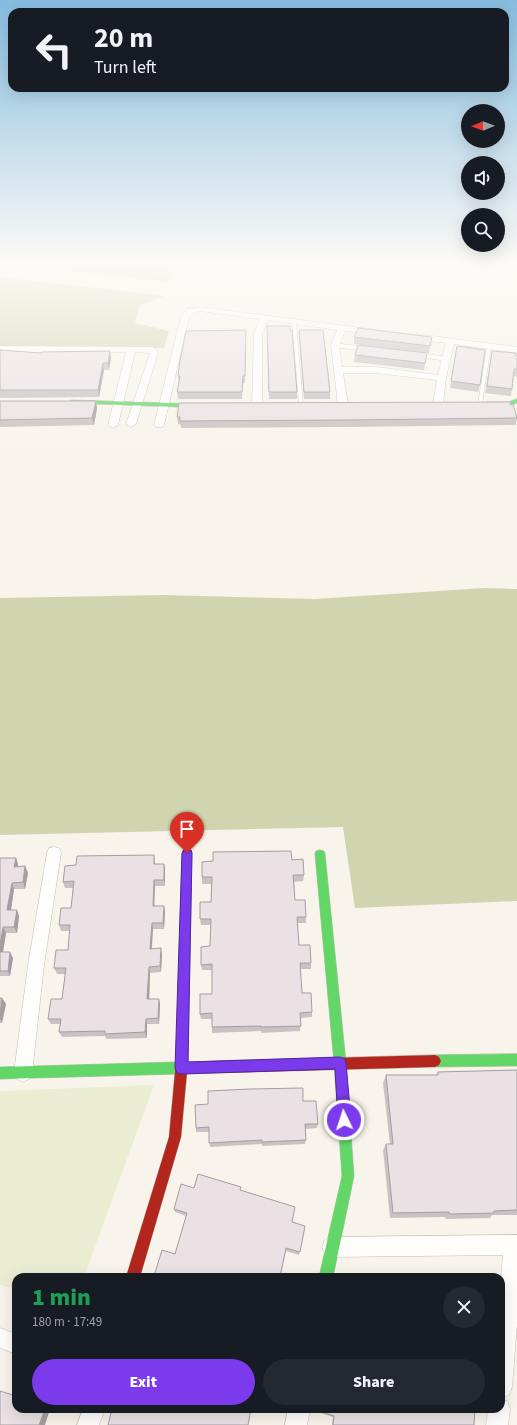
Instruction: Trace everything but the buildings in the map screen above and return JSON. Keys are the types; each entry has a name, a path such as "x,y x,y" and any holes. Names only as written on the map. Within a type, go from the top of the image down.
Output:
{"street":[{"path":"159,425 183,328"},
{"path":"257,406 258,334 261,328"},
{"path":"339,328 380,332"},
{"path":"342,328 335,345 344,405"},
{"path":"404,336 517,350"},
{"path":"438,404 442,378 451,341"},
{"path":"0,349 149,349 154,353 131,424"},
{"path":"113,425 120,402 131,350"},
{"path":"338,370 376,370 442,378"},
{"path":"477,404 509,404 517,401"},
{"path":"61,402 120,402 212,406"},
{"path":"23,1073 36,965 54,853"},
{"path":"134,1273 175,1137 182,1068 187,853"},
{"path":"320,854 340,1063 348,1176 327,1273"},
{"path":"0,1074 340,1063 517,1060"},
{"path":"332,1247 516,1245 505,1349"},
{"path":"0,1338 12,1342"},
{"path":"88,1425 92,1413"},
{"path":"296,1425 299,1413"},
{"path":"497,1425 498,1413"}],"lane":[{"path":"294,328 301,405"},
{"path":"335,345 371,350"},
{"path":"477,404 489,346"},
{"path":"416,355 447,359"}],"green space":[{"path":"0,328 154,328 169,331 164,348 25,348 0,346"},
{"path":"485,588 517,589 517,901 355,908 343,827 0,835 0,598 163,595 315,599"},
{"path":"154,1085 85,1273 12,1273 12,1288 0,1285 0,1091"}],"traffic: fast":[{"path":"486,404 509,404 517,401"},
{"path":"72,402 203,406"},
{"path":"182,1061 187,853"},
{"path":"320,854 340,1063 348,1176 327,1273"},
{"path":"435,1061 517,1060"},
{"path":"0,1073 215,1067"}],"traffic: jam":[{"path":"134,1273 175,1137 182,1061"},
{"path":"215,1067 435,1061"}],"route":[{"path":"187,853 182,1068 340,1063 344,1120"}]}
